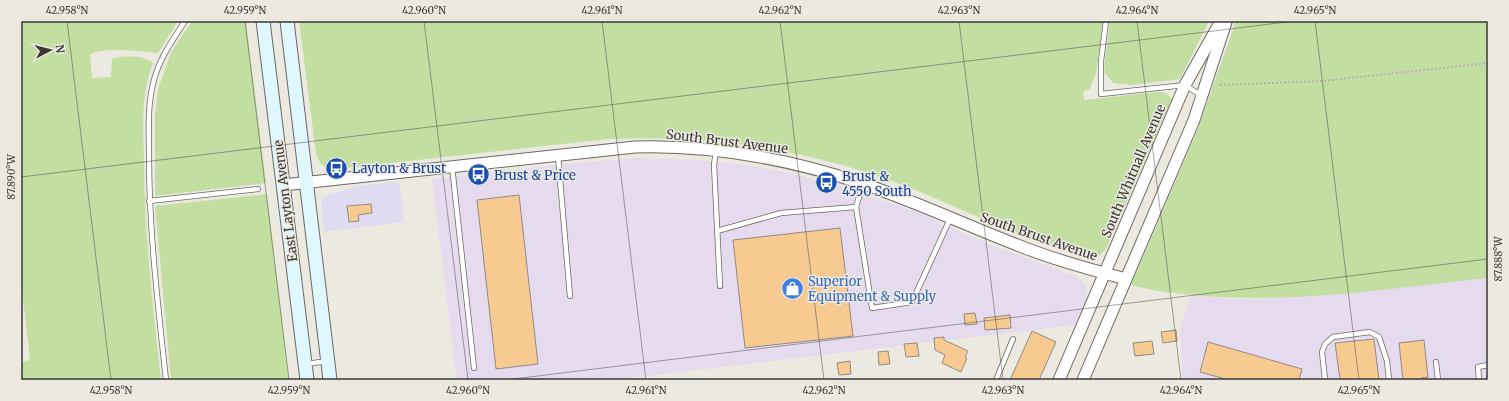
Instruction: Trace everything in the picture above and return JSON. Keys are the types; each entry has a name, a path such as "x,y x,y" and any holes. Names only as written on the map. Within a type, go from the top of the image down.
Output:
{"main road":[{"name":"East Layton Avenue","path":"263,21 307,380"},
{"name":"East Layton Avenue","path":"287,21 330,380"}],"street":[{"name":"South Whitnall Avenue","path":"1059,380 1185,85 1221,21"},
{"path":"1083,380 1194,120 1227,21"},
{"name":"South Brust Avenue","path":"283,185 558,154 656,146 716,151 792,164 863,184 1025,248 1126,279"}],"lane":[{"path":"166,380 149,201 150,95 154,79 164,54 185,21"},
{"path":"1106,21 1101,61 1101,94 1185,85 1202,96"},
{"path":"716,151 714,165 720,286"},
{"path":"558,154 570,296"},
{"path":"452,166 474,368"},
{"path":"863,184 856,207 872,308 912,302 950,218"},
{"path":"149,201 258,189"},
{"path":"717,231 780,214 856,207"},
{"path":"1325,380 1322,352 1325,344 1333,337 1370,332 1379,337 1387,361 1389,380"},
{"path":"996,380 1013,338"},
{"path":"305,364 328,361"},
{"path":"1436,362 1438,380"},
{"path":"1479,380 1478,367 1488,365"}],"path":[{"path":"1220,85 1322,81 1488,63"}],"shaded area":[{"path":"638,158 700,160 747,165 785,172 844,187 919,213 995,247 1076,276 1086,286 1088,296 1075,325 614,380 457,380 432,179 585,162"},
{"path":"399,182 404,222 324,232 321,204 322,199 330,194 358,186"},
{"path":"1488,278 1488,380 1183,380 1180,327 1192,295 1226,299 1268,299"}],"green space":[{"path":"21,21 178,21 158,53 113,50 96,52 90,55 92,78 111,77 112,59 114,58 140,57 153,63 146,86 144,110 144,187 150,270 161,380 21,380 21,363 30,359 21,281"},
{"path":"192,21 246,21 266,183 155,196 155,115 158,89 171,52"},
{"path":"299,21 1103,21 1096,74 1089,90 1083,91 1084,100 1158,92 1166,93 1172,99 1106,249 1099,256 1094,257 1070,252 1024,237 935,198 876,175 801,155 725,143 647,138 608,139 337,169 329,168 323,166 316,153"},
{"path":"1110,21 1209,21 1180,79 1132,85 1113,83 1105,73 1104,66"},
{"path":"1236,21 1488,21 1488,278 1341,294 1268,298 1231,298 1186,294 1154,290 1131,285 1199,126"},
{"path":"267,194 289,380 171,380 155,206"}],"building":[{"path":"519,195 538,364 496,369 477,200"},
{"path":"371,204 372,213 358,215 359,221 349,222 347,206"},
{"name":"Superior Equipment & Supply","path":"840,228 853,336 745,348 733,240"},
{"path":"975,313 977,324 965,325 964,314"},
{"path":"1010,315 1011,328 985,330 984,318"},
{"path":"1176,330 1177,341 1163,343 1161,332"},
{"path":"1032,331 1056,342 1039,380 1010,380"},
{"path":"944,337 944,340 968,351 965,357 967,358 961,372 942,363 945,355 935,350 934,338"},
{"path":"1374,339 1379,380 1340,380 1335,343"},
{"path":"1424,340 1428,377 1421,378 1421,380 1403,380 1399,343"},
{"path":"1152,341 1154,354 1135,356 1133,343"},
{"path":"1208,342 1302,369 1299,380 1229,380 1200,372"},
{"path":"917,343 919,356 906,357 904,344"},
{"path":"888,351 890,364 879,365 878,352"},
{"path":"850,361 851,374 839,375 837,363"}],"place":[{"name":"Layton & Brust","path":"336,168"},
{"name":"Brust & Price","path":"478,175"},
{"name":"Brust & 4550 South","path":"827,183"},
{"name":"Superior Equipment & Supply","path":"793,288"}]}
